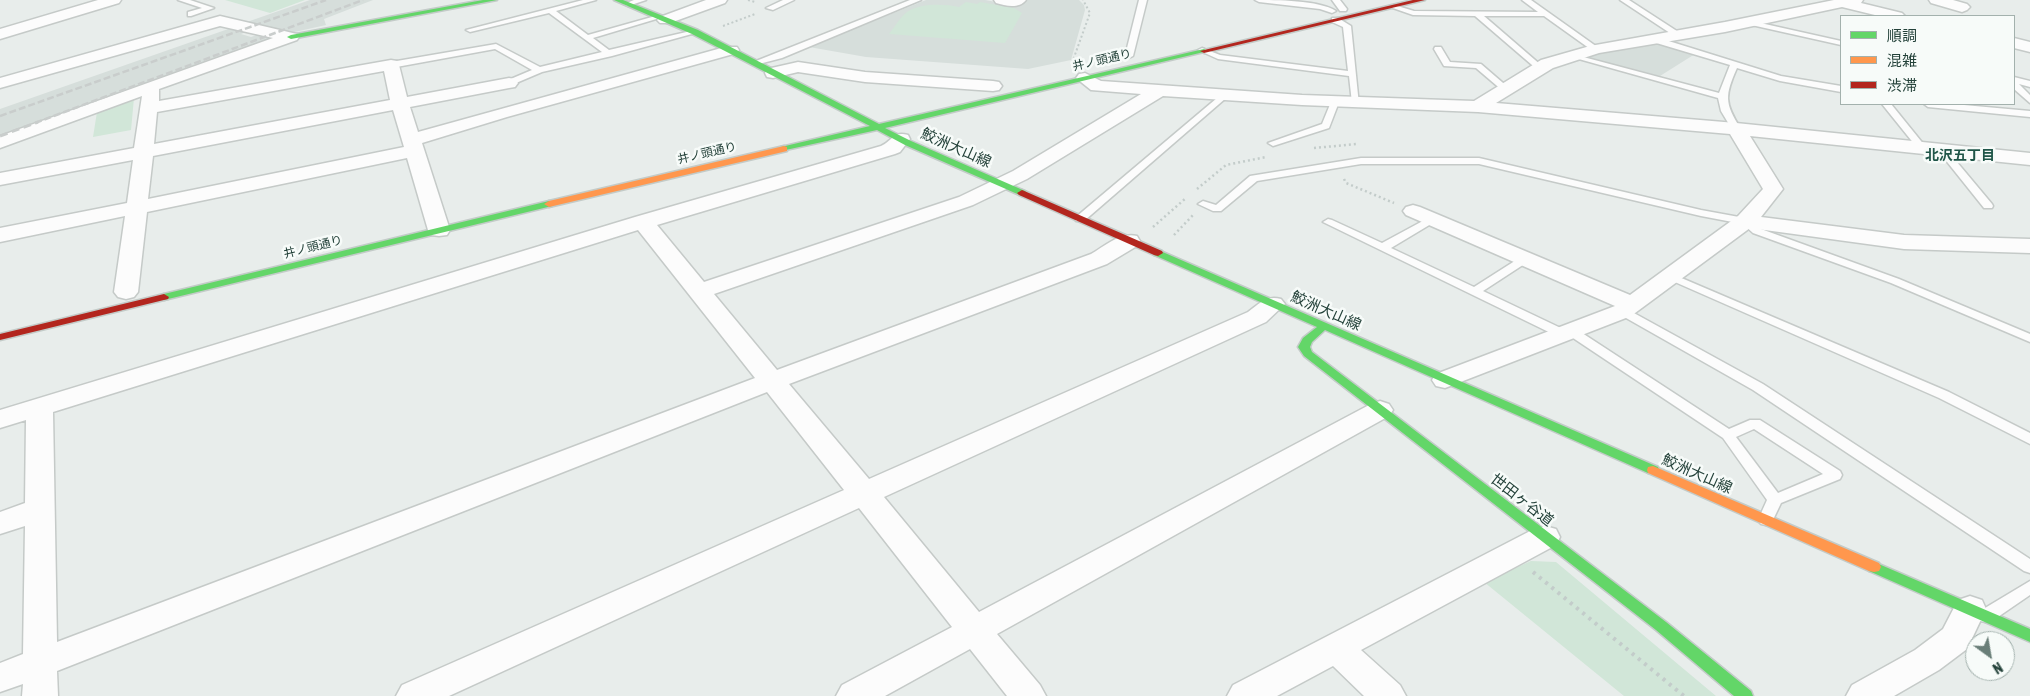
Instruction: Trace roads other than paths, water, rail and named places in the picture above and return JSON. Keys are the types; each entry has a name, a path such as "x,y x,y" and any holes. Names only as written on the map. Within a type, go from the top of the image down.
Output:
{"main road":[{"path":"291,37 494,0"},
{"name":"井ノ頭通り","path":"1124,57 1337,10 1422,0"},
{"name":"鮫洲大山線","path":"623,2 695,32 876,127 1002,185 2030,636"},
{"name":"井ノ頭通り","path":"0,337 436,221 876,127 1078,73 1202,50 1337,10"},
{"path":"955,94 997,85"},
{"path":"839,121 872,114"},
{"name":"世田ヶ谷道","path":"1324,326 1307,340 1304,347 1306,351 1673,636 1745,696"}],"street":[{"path":"0,34 108,0"},
{"path":"662,18 720,0"},
{"path":"1001,0 1016,2 1019,0"},
{"path":"1936,0 1962,7"},
{"path":"1478,108 1539,68 1596,49 1750,22 1836,2 1893,15"},
{"path":"0,83 220,21 291,37"},
{"path":"0,142 291,37"},
{"path":"0,235 136,208 413,146 501,113 731,50"},
{"path":"149,108 391,65 400,103 436,221"},
{"path":"773,73 798,67 865,77 997,85"},
{"path":"1078,73 1097,86 1223,96 1478,108 1736,130 2030,159"},
{"path":"0,179 509,83"},
{"path":"126,292 152,86"},
{"path":"699,291 966,201 1002,185 1086,137 1159,91"},
{"path":"1445,380 1569,334 1628,308 1746,220 1773,189 1736,130"},
{"path":"0,419 643,222 888,150 893,148 901,139"},
{"path":"1422,215 1524,259 1628,308"},
{"path":"1746,220 1904,242 2027,247"},
{"path":"643,222 1028,696"},
{"path":"0,678 772,381 1099,259 1130,241"},
{"path":"414,696 1257,317 1272,304"},
{"path":"40,407 40,696"},
{"path":"854,696 1380,410"},
{"path":"0,523 41,509"},
{"path":"1245,696 1545,537"},
{"path":"1864,696 1927,660 1955,639 1978,613"},
{"path":"1335,647 1388,696"}],"lane":[{"path":"182,0 210,8 191,14"},
{"path":"470,30 592,0"},
{"path":"623,2 642,0"},
{"path":"770,8 790,0"},
{"path":"756,63 780,56 917,0"},
{"path":"1124,57 1143,0"},
{"path":"1258,0 1337,10 1347,26 1356,103"},
{"path":"1526,0 1596,49"},
{"path":"1624,0 1679,35"},
{"path":"1389,3 1413,13 1547,14"},
{"path":"551,11 589,37 609,54"},
{"path":"1476,13 1539,68"},
{"path":"589,37 662,18"},
{"path":"1750,22 1840,43"},
{"path":"509,83 539,70 695,32"},
{"path":"1656,40 1780,78 1840,89"},
{"path":"391,65 496,46 539,70"},
{"path":"1438,49 1447,64 1478,66 1506,89"},
{"path":"1202,50 1218,57 1353,74"},
{"path":"1572,56 1721,96"},
{"path":"1734,65 1721,96 1726,114 1736,130"},
{"path":"2015,82 2030,84"},
{"path":"2015,83 2030,100"},
{"path":"1080,219 1223,96"},
{"path":"1273,143 1326,126 1335,102"},
{"path":"1887,105 1922,148"},
{"path":"1938,105 2030,114"},
{"path":"1943,150 1988,206"},
{"path":"1203,204 1217,209 1254,178 1354,162 1479,161 1701,212 1746,220 1756,231 1894,281 2030,338"},
{"path":"1382,248 1422,215"},
{"path":"1328,222 1474,292 1569,334 1728,435 1775,500"},
{"path":"1474,292 1524,259"},
{"path":"1672,277 1944,395 2030,439"},
{"path":"1628,308 1758,387 2030,567"},
{"path":"1728,435 1755,423 1834,475 1775,500 1766,520"},
{"path":"1978,613 2030,587"}],"railway":[{"path":"0,116 326,0"},
{"path":"35,123 363,0"},
{"path":"0,136 38,122"}],"district":[{"name":"北沢五丁目","path":"1960,156"}]}
